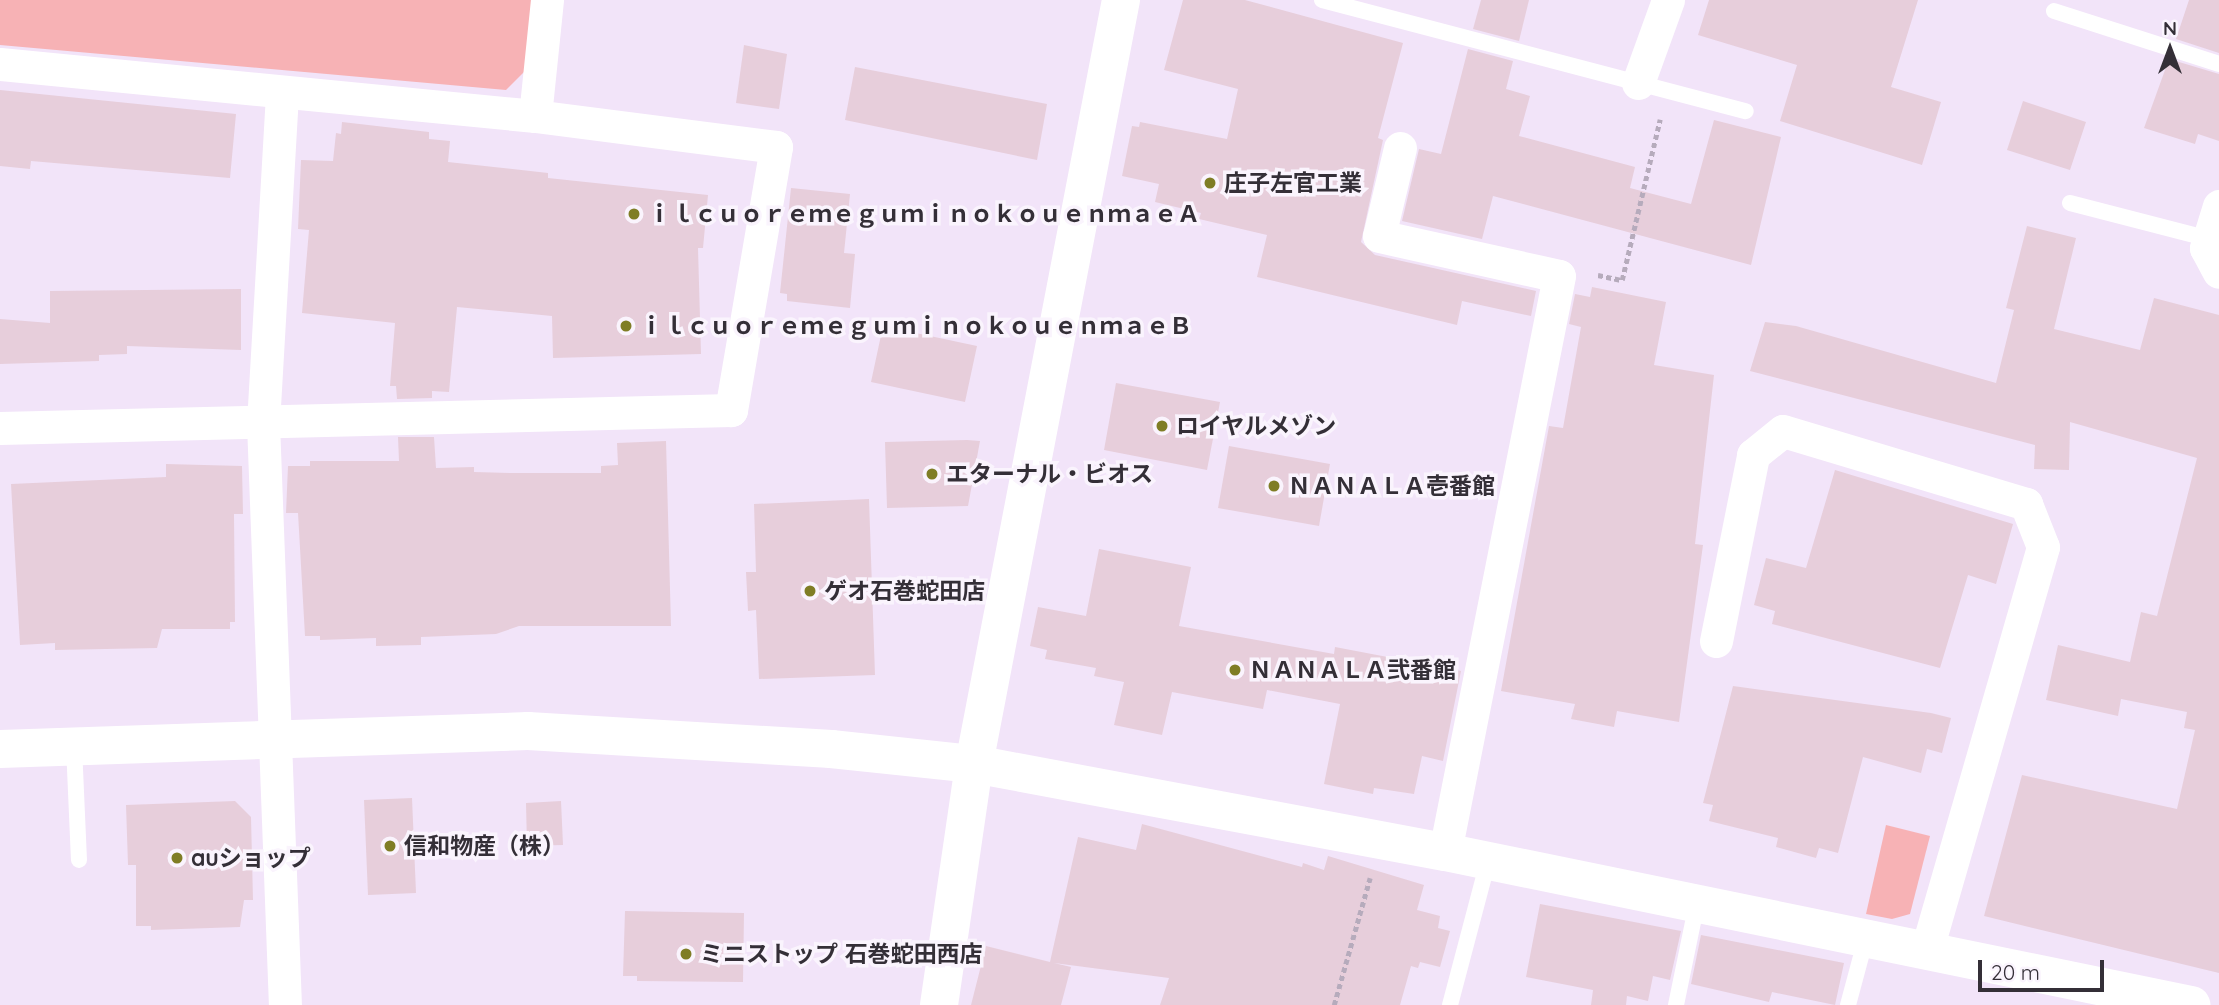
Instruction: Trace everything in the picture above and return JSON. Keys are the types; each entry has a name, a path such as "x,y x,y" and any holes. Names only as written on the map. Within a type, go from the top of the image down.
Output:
{"street":[{"path":"536,116 547,0"},
{"path":"939,1005 974,764 1121,0"},
{"path":"1653,87 1668,0"},
{"path":"0,64 282,94 536,116 776,147 731,410 0,428"},
{"path":"282,94 263,423 285,1005"},
{"path":"1400,148 1379,236 1559,276 1445,852"},
{"path":"2219,206 2206,248 2219,272"},
{"path":"1717,640 1753,455 1783,431 2026,504 2043,547 1927,950"},
{"path":"0,749 273,737 528,731 831,749 974,764 1445,852 2191,1005"}],"lane":[{"path":"1322,0 1746,111"},
{"path":"2054,11 2219,64"},
{"path":"2070,203 2209,239"},
{"path":"74,746 79,860"},
{"path":"1450,1005 1488,861"},
{"path":"1676,1005 1697,903"},
{"path":"1848,1005 1866,938"}],"path":[{"path":"1559,276 1561,266 1622,280 1653,87"},
{"path":"1334,1005 1381,840"}],"shaded area":[{"path":"0,0 534,0 527,69 506,90 0,45"},
{"path":"1886,825 1930,836 1910,914 1892,919 1866,914"}],"building":[{"path":"1183,0 1245,0 1403,43 1378,138 1383,140 1361,242 1375,255 1536,291 1531,316 1462,301 1457,325 1257,277 1267,235 1199,219 1201,213 1155,202 1159,184 1122,176 1132,126 1139,127 1140,122 1227,139 1238,89 1164,70"},
{"path":"1481,0 1529,0 1519,41 1473,29"},
{"path":"1709,0 1918,0 1891,87 1941,102 1922,165 1780,121 1797,65 1698,35"},
{"path":"2189,0 2219,0 2219,53 2176,39"},
{"path":"744,45 787,54 779,109 736,103"},
{"path":"1468,49 1513,61 1506,89 1530,96 1519,136 1635,167 1630,188 1691,204 1714,120 1781,137 1751,265 1493,196 1482,239 1402,221 1419,149 1441,154"},
{"path":"2169,59 2219,74 2219,141 2198,134 2195,144 2144,128"},
{"path":"855,67 1047,104 1037,160 845,120"},
{"path":"0,90 236,114 230,178 31,161 30,169 0,166"},
{"path":"2023,101 2086,122 2070,170 2007,150"},
{"path":"342,122 429,132 429,139 450,141 448,162 548,173 548,178 708,195 703,248 698,248 701,354 553,358 552,316 457,307 449,392 432,391 432,398 397,399 396,386 390,386 395,323 302,313 309,230 298,229 301,160 333,161 336,133 341,134"},
{"path":"791,188 850,194 844,253 855,254 850,308 787,301 787,294 780,293"},
{"path":"2027,226 2076,238 2054,329 2140,350 2154,298 2219,315 2219,973 1984,916 2022,775 2177,809 2195,730 2184,728 2187,712 2121,699 2118,716 2046,700 2058,645 2130,662 2141,612 2157,616 2197,458 2070,422 2069,470 2034,469 2035,445 1750,371 1765,322 1796,326 1996,383 2014,310 2006,308"},
{"path":"1592,287 1666,302 1654,365 1714,375 1695,544 1703,545 1679,722 1617,711 1614,727 1571,719 1575,704 1501,691 1549,426 1563,428 1581,327 1569,324 1575,294 1590,297"},
{"path":"241,289 241,350 127,346 127,354 99,355 99,361 0,364 0,319 50,323 50,291"},
{"path":"883,326 977,346 965,402 871,382"},
{"name":"ロイヤルメゾン","path":"1116,383 1220,402 1207,470 1104,450"},
{"path":"398,437 434,437 436,468 474,467 474,472 510,473 601,473 601,466 618,465 617,443 666,441 671,626 519,626 496,634 421,637 421,645 376,646 376,638 320,640 320,636 305,636 298,513 286,513 288,466 310,466 310,461 399,461"},
{"name":"エターナル・ビオス","path":"980,441 968,506 887,508 885,442"},
{"name":"ＮＡＮＡＬＡ壱番館","path":"1229,446 1330,464 1319,526 1218,508"},
{"path":"166,464 242,466 243,514 234,514 235,622 230,622 230,629 162,629 157,648 55,650 55,643 20,645 11,484 166,477"},
{"path":"1835,470 2013,524 1996,584 1968,575 1940,668 1772,624 1775,611 1754,605 1766,558 1806,568"},
{"name":"ゲオ石巻蛇田店","path":"869,499 875,675 759,679 756,610 748,611 746,572 756,572 754,504"},
{"path":"1099,549 1191,567 1179,626 1334,654 1335,647 1461,671 1443,761 1422,756 1414,794 1374,788 1373,794 1324,784 1340,704 1267,690 1263,709 1172,692 1162,735 1114,725 1124,682 1094,676 1096,668 1045,659 1047,650 1030,646 1038,607 1086,616"},
{"path":"1733,686 1951,718 1942,753 1927,749 1921,773 1863,757 1838,853 1819,848 1816,858 1776,847 1778,838 1709,821 1713,805 1703,803"},
{"name":"信和物産（株）","path":"412,798 416,893 368,895 364,800"},
{"path":"235,801 251,817 253,900 244,900 240,927 151,930 151,926 136,926 136,865 128,865 126,805"},
{"path":"561,801 563,845 527,846 526,803"},
{"path":"1142,824 1302,867 1303,863 1324,870 1328,856 1424,885 1417,910 1440,916 1438,928 1450,931 1440,967 1420,962 1418,968 1411,966 1400,1005 1160,1005 1169,978 1054,963 1071,967 1061,1005 971,1005 986,946 1050,962 1078,837 1136,850"},
{"path":"1540,904 1681,931 1670,980 1653,976 1648,1001 1627,996 1626,1005 1591,1005 1593,990 1526,977"},
{"path":"625,911 744,913 743,982 637,981 637,976 623,976"},
{"path":"1701,935 1844,963 1835,1005 1772,992 1769,1002 1691,984"}],"place":[{"name":"庄子左官工業","path":"1210,183"},
{"name":"ｉｌｃｕｏｒｅｍｅｇｕｍｉｎｏｋｏｕｅｎｍａｅＡ","path":"634,214"},
{"name":"ｉｌｃｕｏｒｅｍｅｇｕｍｉｎｏｋｏｕｅｎｍａｅＢ","path":"626,326"},
{"name":"ロイヤルメゾン","path":"1162,426"},
{"name":"エターナル・ビオス","path":"932,474"},
{"name":"ＮＡＮＡＬＡ壱番館","path":"1274,486"},
{"name":"ゲオ石巻蛇田店","path":"810,591"},
{"name":"ＮＡＮＡＬＡ弐番館","path":"1235,670"},
{"name":"信和物産（株）","path":"390,846"},
{"name":"auショップ","path":"177,858"},
{"name":"ミニストップ 石巻蛇田西店","path":"686,954"}]}
